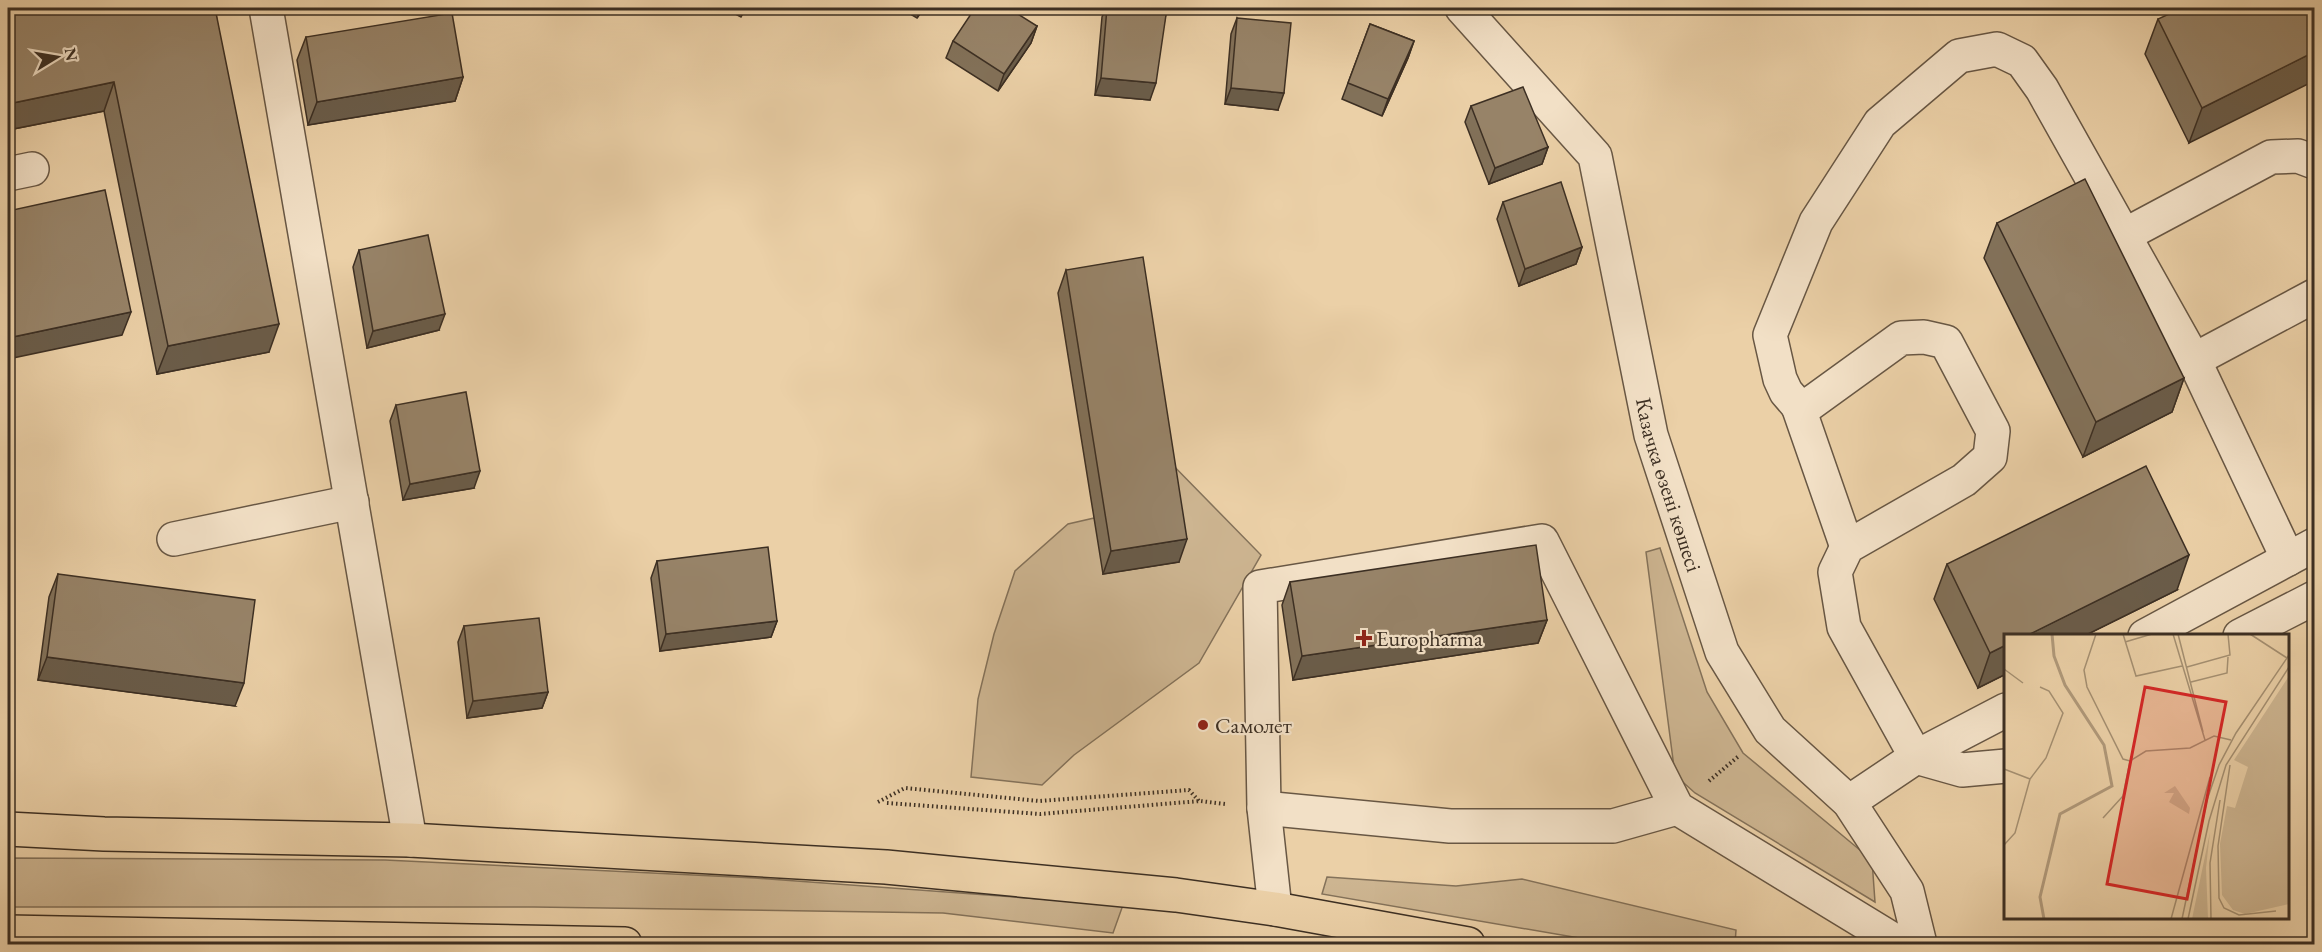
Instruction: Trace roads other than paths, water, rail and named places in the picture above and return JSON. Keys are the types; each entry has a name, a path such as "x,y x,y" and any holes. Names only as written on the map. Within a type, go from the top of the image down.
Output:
{"main road":[{"path":"8,829 104,834 410,840 886,867 1176,895 1275,909 1468,945"},
{"path":"8,932 625,945"}],"street":[{"path":"266,8 410,840"},
{"name":"Казачка өзені көшесі","path":"1462,8 1595,156 1651,435 1722,652 1770,730 1849,802 1908,891 1920,945"},
{"path":"1847,547 1798,406 1786,392 1780,379 1770,335 1816,222 1880,123 1959,56 1997,49 2022,62 2042,89 2301,552 2149,634"},
{"path":"2123,236 2271,157 2298,156 2314,162"},
{"path":"2194,360 2314,296"},
{"path":"1798,406 1807,406 1901,338 1924,337 1946,342 1993,431 1990,457 1964,480 1847,547 1835,572 1844,627 1916,758 1962,770 2004,766"},
{"path":"174,539 352,502"},
{"path":"1275,909 1264,808 1260,587 1542,541 1677,808 1900,945"},
{"path":"2244,634 2314,598"},
{"path":"1849,802 1916,758 2004,711"},
{"path":"1264,808 1450,826 1613,826 1677,808"}],"place":[{"name":"Europharma","path":"1364,638"},
{"name":"Самолет","path":"1203,725"}]}
